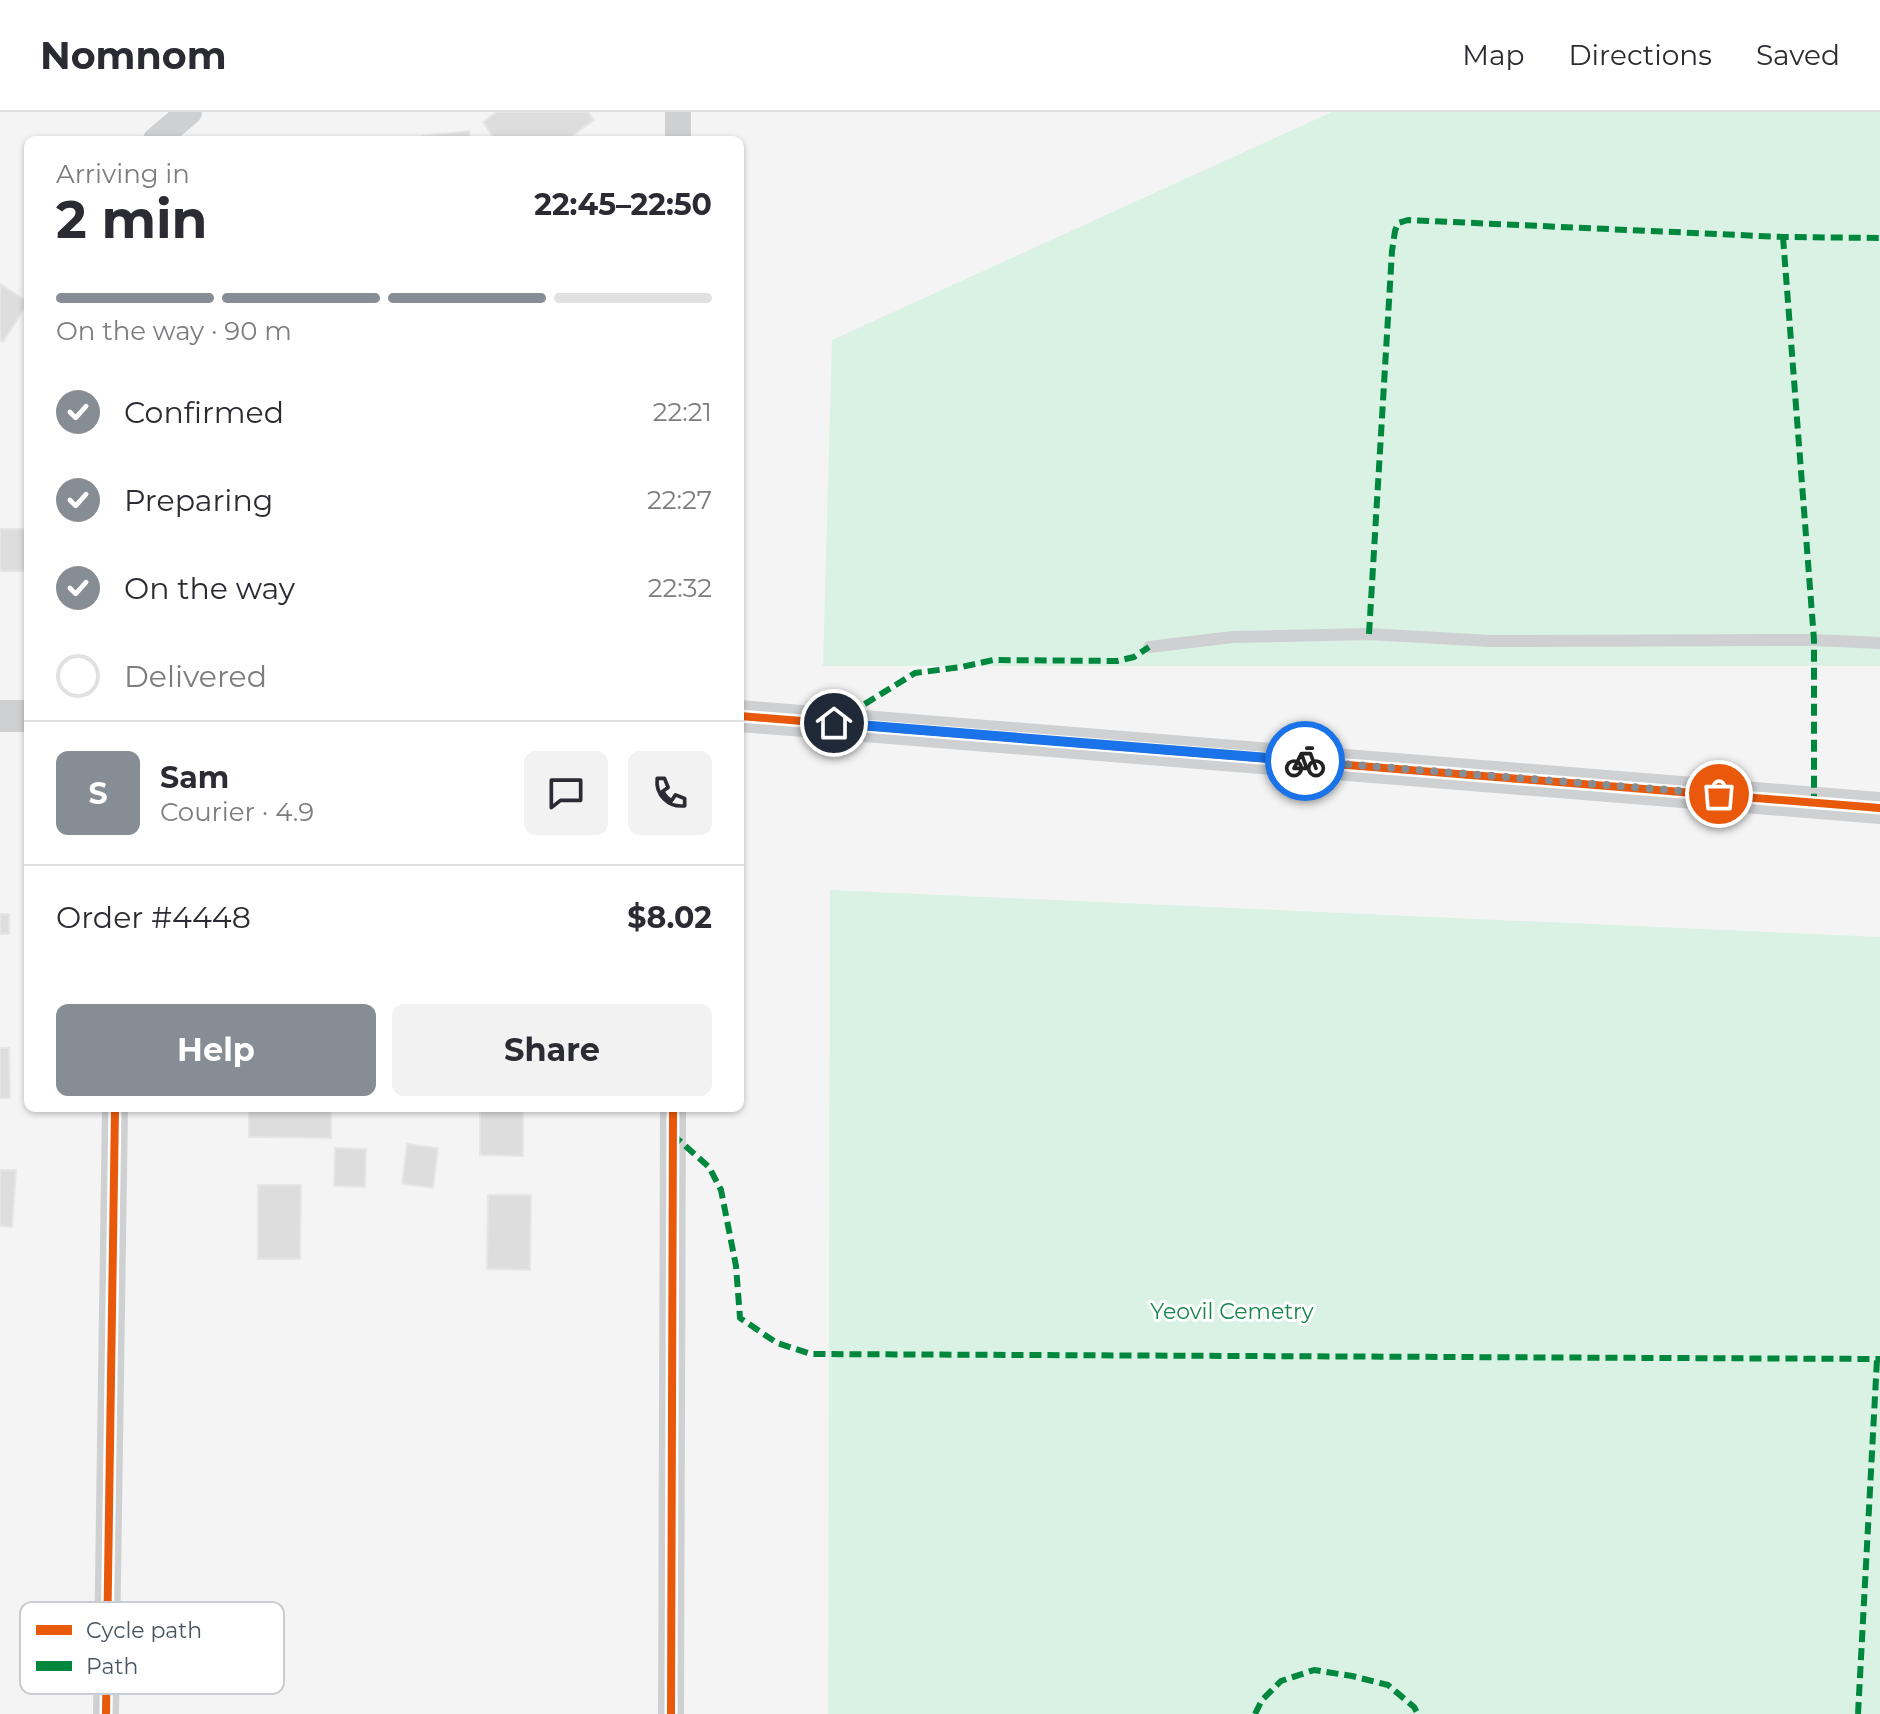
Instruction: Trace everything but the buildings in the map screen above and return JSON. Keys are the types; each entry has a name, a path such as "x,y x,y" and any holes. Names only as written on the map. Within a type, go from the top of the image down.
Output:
{"street":[{"path":"161,136 189,112"},
{"path":"678,112 678,136"},
{"path":"0,716 24,716"},
{"path":"744,716 1880,808"},
{"path":"108,1602 115,1112"},
{"path":"671,1714 673,1112"},
{"path":"106,1694 106,1714"}],"lane":[{"path":"1149,647 1233,637 1369,634 1490,641 1814,640 1880,643"}],"green space":[{"path":"1332,112 1880,112 1880,666 823,666 832,340"},
{"name":"Yeovil Cemetry","path":"830,890 1880,937 1880,1714 828,1714"}],"marked path":[{"path":"1369,634 1392,251 1398,223 1408,220 1783,237 1880,238"},
{"path":"1783,237 1814,640 1814,802"},
{"path":"834,723 915,673 993,660 1117,661 1134,657 1149,647"},
{"path":"672,1134 709,1167 721,1190 736,1266 740,1318 777,1343 811,1354 1880,1359"},
{"path":"1858,1714 1877,1359"},
{"path":"1255,1714 1262,1700 1281,1681 1314,1670 1388,1685 1418,1714"}],"cycle path":[{"path":"744,716 1880,808"},
{"path":"108,1602 115,1112"},
{"path":"671,1714 673,1112"},
{"path":"106,1694 106,1714"}],"way so far":[{"path":"1305,761 1719,794"}],"route":[{"path":"834,723 1305,761"}]}
